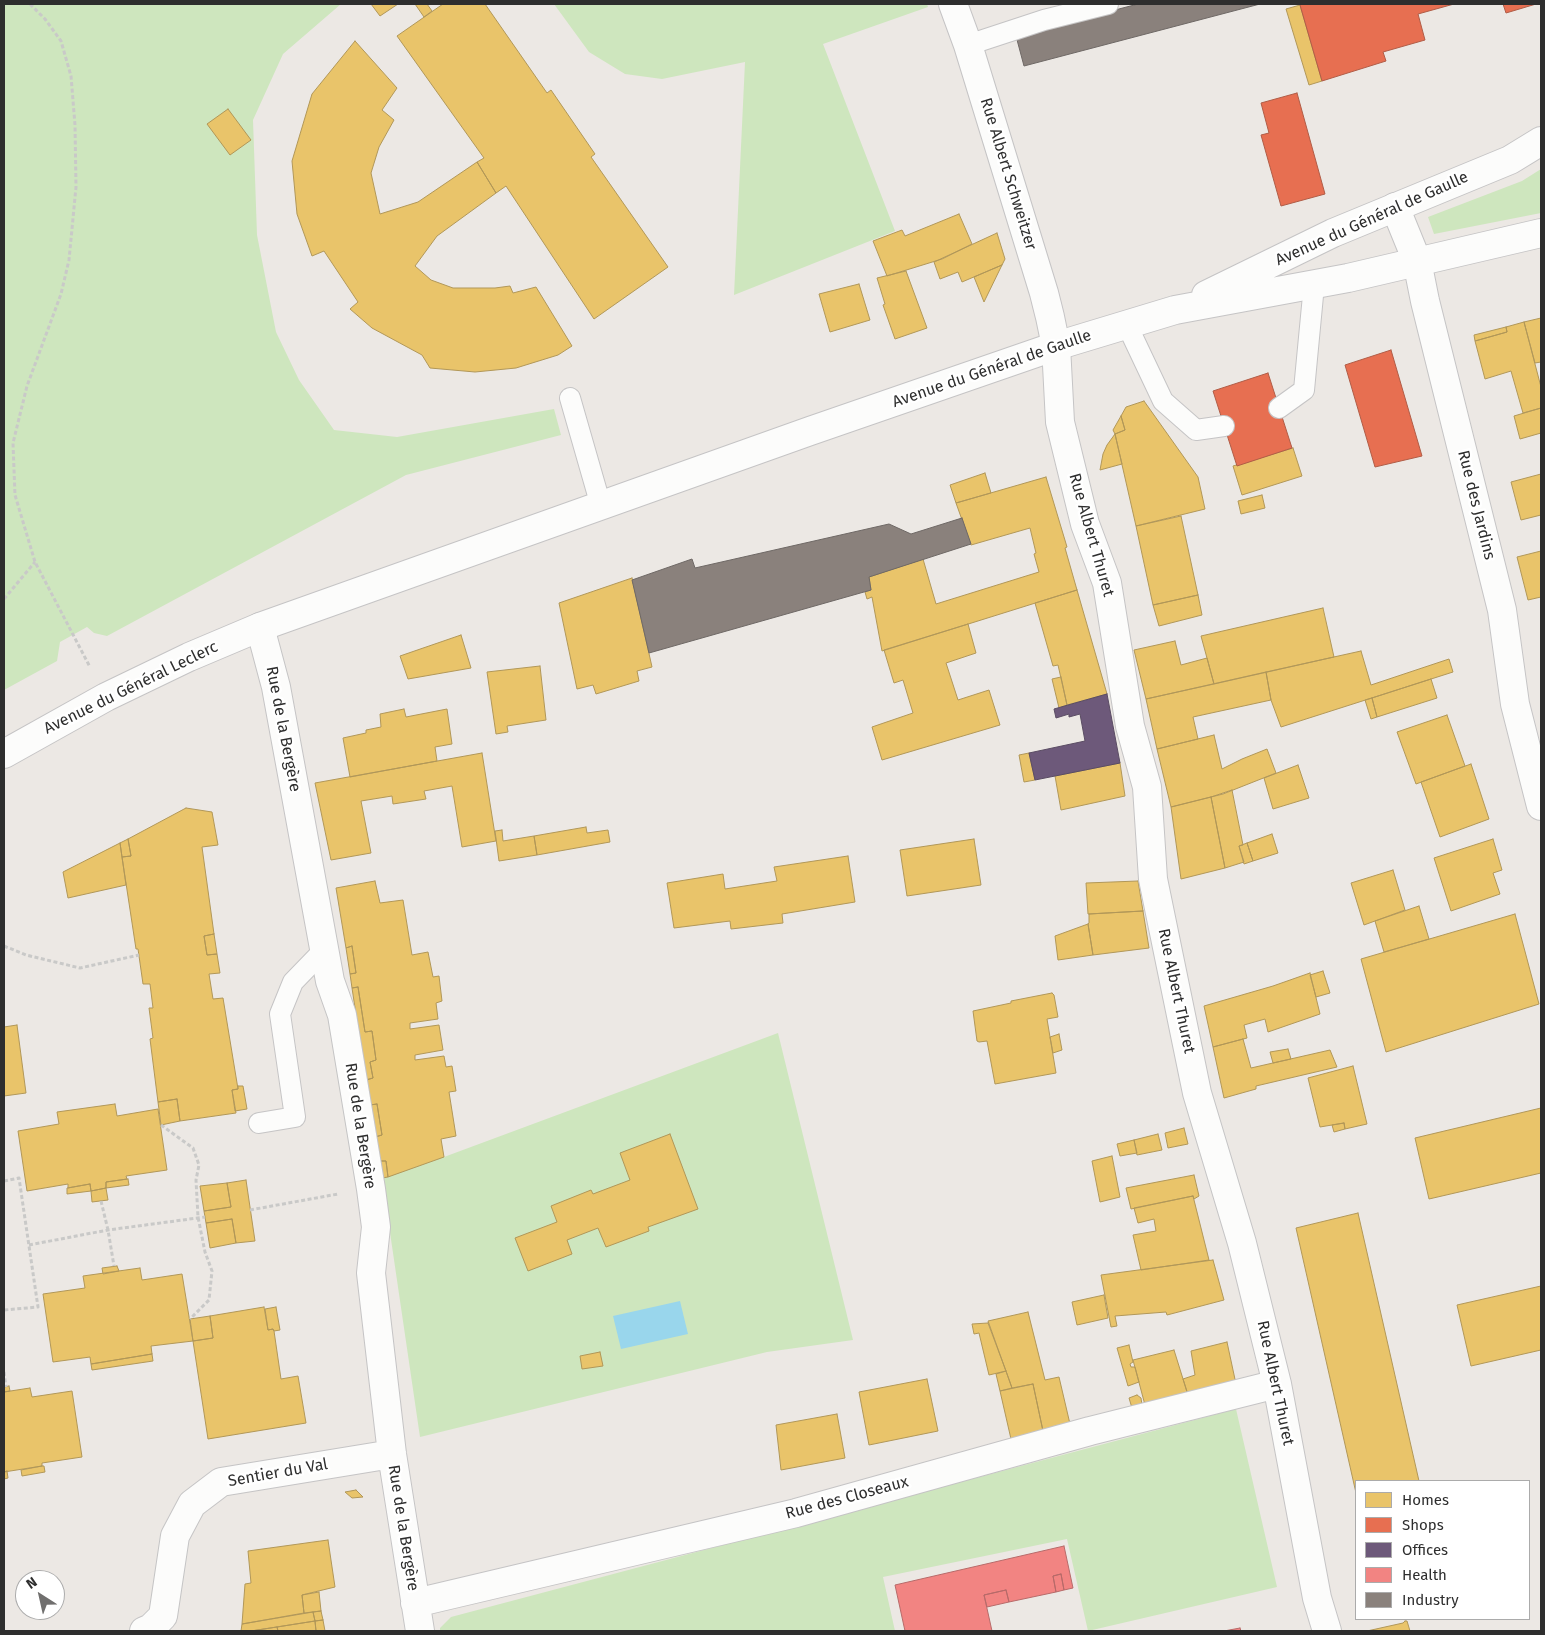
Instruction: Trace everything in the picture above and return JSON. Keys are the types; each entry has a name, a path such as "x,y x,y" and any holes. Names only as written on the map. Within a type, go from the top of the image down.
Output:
{"street":[{"name":"Rue Albert Schweitzer","path":"953,4 968,45 1044,293 1056,346"},
{"name":"Avenue du Général de Gaulle","path":"1175,310 1333,233 1510,160 1541,141"},
{"name":"Rue des Jardins","path":"1396,207 1417,261 1425,301 1502,610 1515,704 1541,806"},
{"name":"Avenue du Général de Gaulle","path":"601,506 1056,346 1175,310 1348,278 1541,232"},
{"name":"Rue Albert Thuret","path":"1056,346 1060,422 1085,524 1107,583 1130,726 1147,787 1153,879 1198,1093 1242,1242 1277,1384 1317,1598 1327,1631"},
{"name":"Avenue du Général Leclerc","path":"4,754 106,697 189,657 260,627 601,506"},
{"name":"Rue de la Bergère","path":"260,627 276,687 330,981 342,1015 371,1189 376,1227 372,1273 392,1454 420,1631"},
{"name":"Rue des Closeaux","path":"415,1602 796,1513 1090,1431 1277,1384"},
{"name":"Sentier du Val","path":"144,1631 151,1628 164,1616 174,1536 192,1504 221,1482 392,1454"}],"lane":[{"path":"968,45 1042,12 1108,4"},
{"path":"1279,408 1304,390 1314,285"},
{"path":"1127,325 1163,401 1196,430 1224,426"},
{"path":"570,398 601,506"},
{"path":"259,1124 295,1117 280,1014 293,982 325,949"}],"path":[{"path":"30,4 45,19 62,41 71,76 76,125 76,187 69,260 61,294 27,386 13,443 15,496 35,562 106,697"},
{"path":"4,599 35,562"},
{"path":"4,946 26,955 80,968 139,955"},
{"path":"161,1124 193,1148 199,1164 196,1180 198,1217 205,1252 212,1271 209,1300 190,1319"},
{"path":"4,1181 19,1178 38,1307 4,1310"},
{"path":"250,1210 371,1189"},
{"path":"101,1201 114,1266"},
{"path":"29,1244 205,1216"},
{"path":"4,1372 6,1387"}],"green space":[{"path":"4,4 341,4 283,54 253,120 257,235 276,332 299,380 334,430 397,437 554,409 561,435 406,475 107,636 94,633 87,627 60,642 57,661 4,690"},
{"path":"554,4 927,4 928,7 823,44 895,231 734,295 745,62 662,79 625,74 589,52"},
{"path":"1541,169 1541,213 1434,234 1428,217 1522,181"},
{"path":"778,1033 853,1340 767,1352 420,1437 382,1178 444,1157"},
{"path":"1236,1409 1277,1587 1088,1631 1067,1539 883,1577 895,1631 440,1631 440,1628 451,1617"}],"water":[{"path":"680,1301 688,1334 621,1349 613,1316"}],"building: Homes":[{"path":"371,4 398,4 380,16"},
{"path":"415,4 427,4 432,11 424,17"},
{"path":"443,4 485,4 547,93 551,90 595,154 591,157 668,267 594,319 506,186 496,193 477,162 484,158 397,36"},
{"path":"1300,5 1322,81 1309,85 1286,9"},
{"path":"355,41 397,88 382,110 394,120 379,147 371,173 380,214 418,202 477,162 496,193 437,236 415,266 431,280 453,288 510,286 513,293 536,287 572,346 558,355 516,368 475,372 430,368 422,355 372,328 350,309 358,302 324,251 312,256 297,214 292,161 312,94"},
{"path":"228,109 251,140 230,155 207,124"},
{"path":"959,214 972,244 942,259 887,276 873,241 902,230 905,236"},
{"path":"997,233 1005,259 1002,265 962,282 958,272 940,279 934,262"},
{"path":"1002,265 984,302 974,277"},
{"path":"906,271 927,328 895,339 883,305 885,304 877,278"},
{"path":"859,284 870,320 830,332 819,294"},
{"path":"1541,318 1541,362 1535,363 1524,322"},
{"path":"1524,322 1541,387 1541,408 1523,413 1511,371 1485,379 1475,341 1507,332 1506,327"},
{"path":"1506,327 1507,332 1475,341 1474,335"},
{"path":"1144,401 1198,477 1205,509 1136,526 1115,434 1125,430 1121,416 1126,407"},
{"path":"1541,408 1541,433 1520,439 1514,416"},
{"path":"1121,416 1125,430 1115,434 1113,430"},
{"path":"1115,434 1122,464 1100,470 1103,454"},
{"path":"1293,448 1302,476 1242,495 1233,466"},
{"path":"985,473 991,493 956,503 950,485"},
{"path":"1541,474 1541,515 1521,520 1511,482"},
{"path":"1046,477 1067,547 1065,548 1077,590 882,651 872,597 867,599 865,592 871,590 869,577 923,559 936,604 1039,572 1030,528 971,545 956,503"},
{"path":"1262,495 1265,508 1241,514 1238,501"},
{"path":"1181,516 1198,595 1153,605 1136,526"},
{"path":"1541,551 1541,597 1528,600 1517,557"},
{"path":"632,578 652,667 637,671 639,681 596,694 593,685 577,689 559,603"},
{"path":"1077,590 1107,694 1067,705 1058,665 1053,666 1035,603"},
{"path":"1198,595 1202,615 1159,626 1153,605"},
{"path":"1323,608 1334,657 1214,684 1201,636"},
{"path":"968,624 976,653 946,663 958,700 989,690 1000,725 882,760 872,727 913,713 903,680 894,683 884,650"},
{"path":"461,635 471,668 408,679 400,656"},
{"path":"1175,641 1181,665 1207,658 1214,684 1146,699 1134,650"},
{"path":"1361,651 1371,685 1449,659 1453,672 1281,727 1271,700 1266,672"},
{"path":"540,666 546,720 507,726 508,732 496,734 487,672"},
{"path":"1266,672 1271,700 1193,717 1198,739 1157,749 1146,699"},
{"path":"1061,677 1067,705 1059,708 1052,679"},
{"path":"1431,679 1437,698 1377,717 1372,698"},
{"path":"1372,698 1377,717 1371,719 1365,700"},
{"path":"404,709 406,717 447,709 452,744 435,747 437,761 350,777 343,738 366,733 366,730 381,727 380,714"},
{"path":"1447,715 1465,766 1416,784 1397,732"},
{"path":"1214,735 1222,769 1267,749 1276,773 1223,794 1171,807 1157,749"},
{"path":"482,753 496,841 462,847 452,786 424,791 426,799 393,804 392,796 361,801 371,853 331,860 315,783"},
{"path":"1029,753 1035,780 1024,782 1019,755"},
{"path":"1120,763 1125,796 1061,810 1055,776"},
{"path":"1471,764 1489,819 1440,837 1421,782"},
{"path":"1298,765 1309,798 1273,809 1264,778"},
{"path":"1232,790 1243,845 1239,846 1244,862 1225,868 1211,797"},
{"path":"1211,797 1225,868 1181,879 1171,807"},
{"path":"186,808 212,812 218,845 202,847 214,934 204,936 207,955 217,954 220,973 209,974 213,999 223,998 238,1089 232,1090 236,1113 180,1121 177,1099 158,1102 150,1039 153,1038 149,1008 153,1008 150,984 143,984 122,857 131,856 128,839"},
{"path":"586,827 587,833 608,830 610,842 537,855 534,836"},
{"path":"502,830 503,841 534,836 537,855 499,861 495,831"},
{"path":"1272,834 1278,853 1253,861 1247,843"},
{"path":"128,839 131,856 122,857 120,843"},
{"path":"974,839 981,885 907,896 900,850"},
{"path":"1493,839 1502,870 1493,873 1500,894 1451,911 1434,858"},
{"path":"120,843 126,885 68,898 63,872"},
{"path":"1247,843 1253,861 1244,864 1239,846"},
{"path":"848,856 855,902 782,914 783,923 731,929 730,921 674,928 667,883 723,874 725,889 777,881 774,867"},
{"path":"1393,870 1405,910 1364,925 1351,883"},
{"path":"375,881 380,903 403,900 412,955 428,952 433,977 439,976 442,1001 436,1003 438,1019 410,1023 410,1029 439,1025 443,1050 415,1055 415,1060 444,1056 446,1067 452,1066 456,1091 449,1092 456,1136 441,1139 444,1157 388,1177 386,1161 379,1161 375,1137 382,1135 377,1104 370,1105 366,1080 373,1078 370,1062 376,1060 372,1031 365,1032 358,987 352,988 350,974 356,973 352,946 346,948 336,888"},
{"path":"1138,881 1143,911 1088,914 1086,883"},
{"path":"1419,906 1429,939 1384,952 1375,921"},
{"path":"1143,911 1149,948 1093,955 1088,924 1089,914"},
{"path":"1515,914 1539,1004 1386,1052 1361,959"},
{"path":"1088,924 1093,955 1058,960 1055,936"},
{"path":"214,934 217,954 207,955 204,936"},
{"path":"352,946 356,973 350,974 346,948"},
{"path":"1323,971 1330,993 1316,997 1310,975"},
{"path":"1310,973 1320,1014 1268,1032 1265,1019 1244,1025 1247,1038 1213,1047 1204,1006"},
{"path":"358,987 365,1032 372,1031 376,1060 370,1062 373,1078 366,1080 352,988"},
{"path":"1052,993 1058,1017 1047,1019 1056,1073 995,1084 987,1041 977,1041 973,1011"},
{"path":"17,1025 26,1093 4,1096 4,1027"},
{"path":"1059,1034 1062,1050 1053,1053 1050,1037"},
{"path":"1243,1039 1251,1068 1330,1050 1337,1067 1256,1086 1256,1089 1224,1098 1213,1047"},
{"path":"1288,1049 1291,1059 1273,1063 1270,1052"},
{"path":"1353,1066 1367,1124 1345,1129 1344,1123 1320,1127 1308,1078"},
{"path":"238,1086 243,1086 247,1109 235,1111 232,1090 238,1089"},
{"path":"177,1099 180,1121 161,1125 158,1102"},
{"path":"115,1104 117,1116 158,1109 167,1170 126,1176 127,1179 106,1182 106,1188 91,1191 90,1184 68,1188 68,1184 27,1191 18,1131 59,1124 57,1112"},
{"path":"377,1104 382,1135 375,1137 370,1105"},
{"path":"1541,1108 1541,1173 1429,1199 1415,1138"},
{"path":"1344,1123 1345,1129 1334,1132 1332,1125"},
{"path":"1184,1128 1188,1144 1168,1148 1165,1133"},
{"path":"670,1134 698,1209 648,1227 649,1231 606,1247 598,1228 567,1240 572,1254 528,1271 515,1238 557,1222 551,1206 591,1190 593,1194 630,1180 620,1153"},
{"path":"1158,1134 1162,1150 1137,1155 1134,1140"},
{"path":"1134,1140 1137,1153 1120,1156 1117,1144"},
{"path":"1112,1156 1120,1197 1100,1202 1092,1161"},
{"path":"379,1161 386,1161 388,1177 382,1178"},
{"path":"1194,1175 1199,1196 1194,1199 1193,1196 1131,1209 1126,1188"},
{"path":"128,1179 129,1185 106,1188 106,1182"},
{"path":"246,1180 255,1241 236,1243 232,1219 206,1223 204,1211 231,1207 227,1183"},
{"path":"227,1183 231,1207 204,1211 200,1186"},
{"path":"90,1184 91,1191 67,1194 67,1188"},
{"path":"106,1188 108,1200 92,1202 91,1191"},
{"path":"1193,1196 1209,1260 1141,1270 1133,1235 1156,1231 1154,1219 1138,1223 1134,1208"},
{"path":"1358,1213 1419,1480 1355,1480 1355,1489 1296,1228"},
{"path":"232,1219 236,1243 210,1248 206,1223"},
{"path":"1213,1260 1224,1300 1167,1315 1166,1312 1115,1316 1117,1326 1111,1327 1101,1275"},
{"path":"117,1266 119,1271 103,1274 102,1268"},
{"path":"140,1268 142,1280 182,1274 193,1341 151,1346 152,1354 91,1364 90,1357 53,1362 43,1294 85,1288 83,1276"},
{"path":"1541,1286 1541,1350 1471,1366 1457,1305"},
{"path":"1104,1295 1108,1318 1077,1325 1072,1302"},
{"path":"264,1307 268,1330 273,1329 274,1331 281,1379 298,1376 306,1423 208,1439 193,1341 213,1338 210,1316"},
{"path":"276,1307 280,1330 268,1330 265,1309"},
{"path":"1028,1312 1045,1380 1059,1377 1070,1424 1043,1431 1033,1384 1012,1388 988,1321"},
{"path":"210,1316 213,1338 193,1341 190,1319"},
{"path":"988,1323 1006,1371 989,1375 979,1333 974,1334 972,1324"},
{"path":"1227,1342 1236,1384 1188,1395 1183,1379 1195,1375 1191,1351"},
{"path":"1129,1345 1133,1362 1130,1364 1131,1367 1135,1367 1139,1382 1128,1386 1117,1348"},
{"path":"1174,1350 1188,1395 1145,1405 1133,1360"},
{"path":"600,1352 603,1366 582,1369 580,1356"},
{"path":"152,1354 153,1361 92,1370 91,1364"},
{"path":"1006,1371 1012,1388 1000,1391 996,1374"},
{"path":"927,1379 938,1431 869,1445 859,1392"},
{"path":"1033,1384 1043,1431 1011,1439 1000,1391"},
{"path":"9,1386 10,1391 4,1392 4,1387"},
{"path":"30,1388 32,1397 72,1391 82,1457 42,1463 42,1466 4,1472 4,1392"},
{"path":"1137,1395 1141,1398 1142,1405 1132,1408 1129,1398"},
{"path":"837,1414 845,1458 781,1470 776,1425"},
{"path":"44,1466 45,1472 22,1476 21,1470"},
{"path":"7,1471 8,1478 4,1479 4,1472"},
{"path":"356,1490 363,1497 352,1498 345,1492"},
{"path":"328,1540 335,1587 302,1595 304,1613 242,1624 245,1584 251,1583 248,1551"},
{"path":"319,1592 321,1611 304,1613 302,1595"},
{"path":"321,1611 323,1620 315,1621 313,1612"},
{"path":"313,1612 315,1621 241,1631 242,1624"},
{"path":"323,1620 325,1631 316,1631 315,1621"},
{"path":"315,1621 316,1631 278,1631 277,1627"},
{"path":"1407,1621 1410,1631 1367,1631 1403,1623"},
{"path":"277,1627 278,1631 251,1631"}],"building: Shops":[{"path":"1454,4 1418,14 1425,40 1383,52 1386,61 1322,81 1300,5"},
{"path":"1503,4 1536,4 1506,13"},
{"path":"1297,93 1325,194 1281,206 1261,135 1269,133 1261,103"},
{"path":"1391,350 1422,456 1375,467 1345,365"},
{"path":"1268,373 1292,448 1237,466 1213,391"}],"building: Offices":[{"path":"1107,694 1120,763 1035,780 1029,753 1085,741 1080,714 1069,717 1069,714 1056,718 1054,709"}],"building: Health":[{"path":"1064,1546 1073,1588 1064,1590 1061,1574 1053,1576 1056,1592 1009,1602 1006,1590 984,1595 992,1631 905,1631 895,1585"},
{"path":"1061,1574 1064,1590 1056,1592 1053,1576"},
{"path":"1006,1590 1009,1602 987,1607 984,1595"},
{"path":"1240,1628 1241,1631 1224,1631"}],"building: Industry":[{"path":"1138,4 1260,4 1024,66 1016,36"},
{"path":"962,518 971,544 869,577 871,590 649,653 632,580 692,559 695,568 889,524 911,534"}]}
